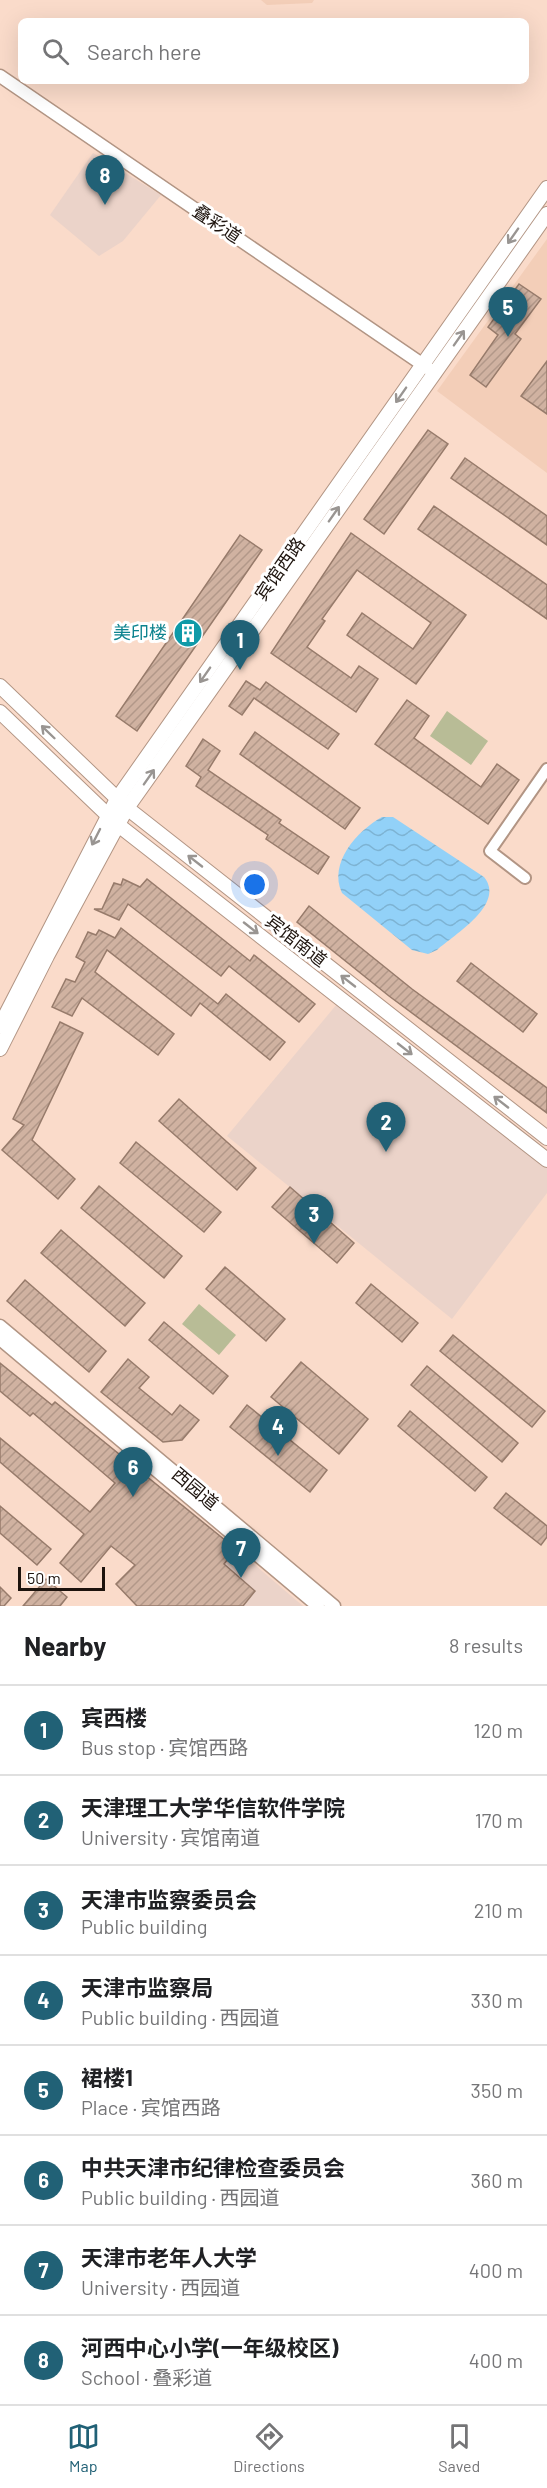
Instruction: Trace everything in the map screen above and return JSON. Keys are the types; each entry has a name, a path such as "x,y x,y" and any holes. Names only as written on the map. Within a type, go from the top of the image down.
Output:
{"main road":[{"name":"宾馆西路","path":"0,1026 122,803 422,364 547,188"},
{"name":"宾馆西路","path":"122,803 435,373 547,214"},
{"name":"宾馆南道","path":"0,686 122,803 547,1138"},
{"name":"宾馆南道","path":"0,712 112,820 547,1160"},
{"name":"宾馆西路","path":"0,1049 112,820"}],"street":[{"name":"叠彩道","path":"0,76 435,373"},
{"path":"525,878 490,851 547,769"},
{"name":"西园道","path":"0,1326 334,1606"},
{"name":"西园道","path":"0,1339 318,1606"}],"shaded area":[{"path":"261,0 314,0 312,3 267,5"},
{"path":"93,153 161,195 123,241 99,256 50,215"},
{"path":"547,239 547,473 437,391"},
{"path":"337,1004 547,1168 547,1193 452,1319 227,1136"},
{"path":"236,1549 303,1606 188,1606"}],"green space":[{"path":"447,711 488,741 471,765 430,736"},
{"path":"199,1304 236,1335 219,1355 182,1324"}],"water":[{"path":"382,817 393,817 484,877 489,887 484,908 476,918 437,950 428,954 412,950 342,893 339,870 347,849 363,831"}],"building":[{"path":"519,284 541,299 515,334 521,339 486,387 470,375 498,335 488,327"},
{"path":"547,361 547,414 521,396"},
{"path":"428,430 448,444 384,534 364,519"},
{"path":"465,458 547,516 547,545 451,478"},
{"path":"434,506 547,585 547,619 418,529"},
{"path":"351,533 466,615 416,684 347,635 362,613 413,649 431,623 357,570 322,619 325,621 307,647 351,678 359,666 378,679 356,712 271,653"},
{"name":"美印楼","path":"240,535 262,550 137,731 116,716"},
{"path":"246,681 260,690 266,682 339,734 328,749 254,698 242,715 229,706"},
{"path":"407,700 429,716 414,738 481,787 497,764 519,780 488,824 375,744"},
{"path":"255,732 360,808 345,829 240,754"},
{"path":"203,739 220,751 208,770 281,820 279,823 329,857 318,874 266,839 268,835 196,786 201,777 186,766"},
{"path":"123,879 140,887 147,879 250,961 254,955 315,1004 299,1022 229,966 221,976 128,904 119,920 94,909 102,909 114,883 121,885"},
{"path":"309,906 412,989 547,1088 547,1113 389,996 297,922"},
{"path":"121,928 218,1004 226,994 285,1042 270,1060 200,1003 191,1016 107,950 95,972 174,1034 158,1055 82,998 72,1016 52,1007 66,979 75,982 85,962 76,957 88,932 96,935 99,930 115,938"},
{"path":"471,963 537,1014 523,1032 457,981"},
{"path":"60,1022 83,1033 32,1140 75,1179 58,1199 2,1150 24,1125 13,1119"},
{"path":"179,1099 256,1168 237,1190 159,1121"},
{"path":"136,1142 221,1212 204,1232 120,1163"},
{"path":"99,1186 182,1256 164,1278 81,1208"},
{"path":"290,1187 354,1243 337,1263 272,1207"},
{"path":"61,1230 145,1303 125,1326 41,1253"},
{"path":"225,1267 285,1319 266,1341 206,1289"},
{"path":"25,1280 106,1351 89,1372 7,1301"},
{"path":"371,1284 418,1323 402,1342 356,1303"},
{"path":"164,1322 228,1376 213,1394 149,1340"},
{"path":"453,1335 545,1411 532,1427 440,1351"},
{"path":"128,1359 149,1377 139,1388 172,1415 180,1405 199,1420 182,1440 163,1442 101,1392"},
{"path":"301,1362 368,1419 339,1454 271,1397"},
{"path":"0,1363 52,1405 55,1402 236,1549 224,1564 255,1591 243,1606 137,1606 116,1584 135,1565 111,1546 81,1582 60,1563 84,1534 0,1462 0,1438 90,1512 115,1483 33,1413 30,1416 0,1391"},
{"path":"427,1366 518,1443 502,1462 411,1385"},
{"path":"247,1405 327,1470 310,1492 230,1427"},
{"path":"410,1411 487,1477 475,1491 398,1426"},
{"path":"506,1493 547,1526 547,1537 541,1545 494,1508"},
{"path":"0,1506 51,1549 37,1565 0,1533"},
{"path":"46,1579 67,1597 60,1606 23,1606"},
{"path":"0,1587 11,1598 4,1606 0,1606"}],"place":[{"name":"河西中心小学(一年级校区)","path":"105,205"},
{"name":"裙楼1","path":"508,337"},
{"name":"美印楼","path":"188,633"},
{"name":"宾西楼","path":"240,670"},
{"name":"天津理工大学华信软件学院","path":"386,1152"},
{"name":"天津市监察委员会","path":"314,1244"},
{"name":"天津市监察局","path":"278,1456"},
{"name":"中共天津市纪律检查委员会","path":"133,1497"},
{"name":"天津市老年人大学","path":"241,1578"}]}
